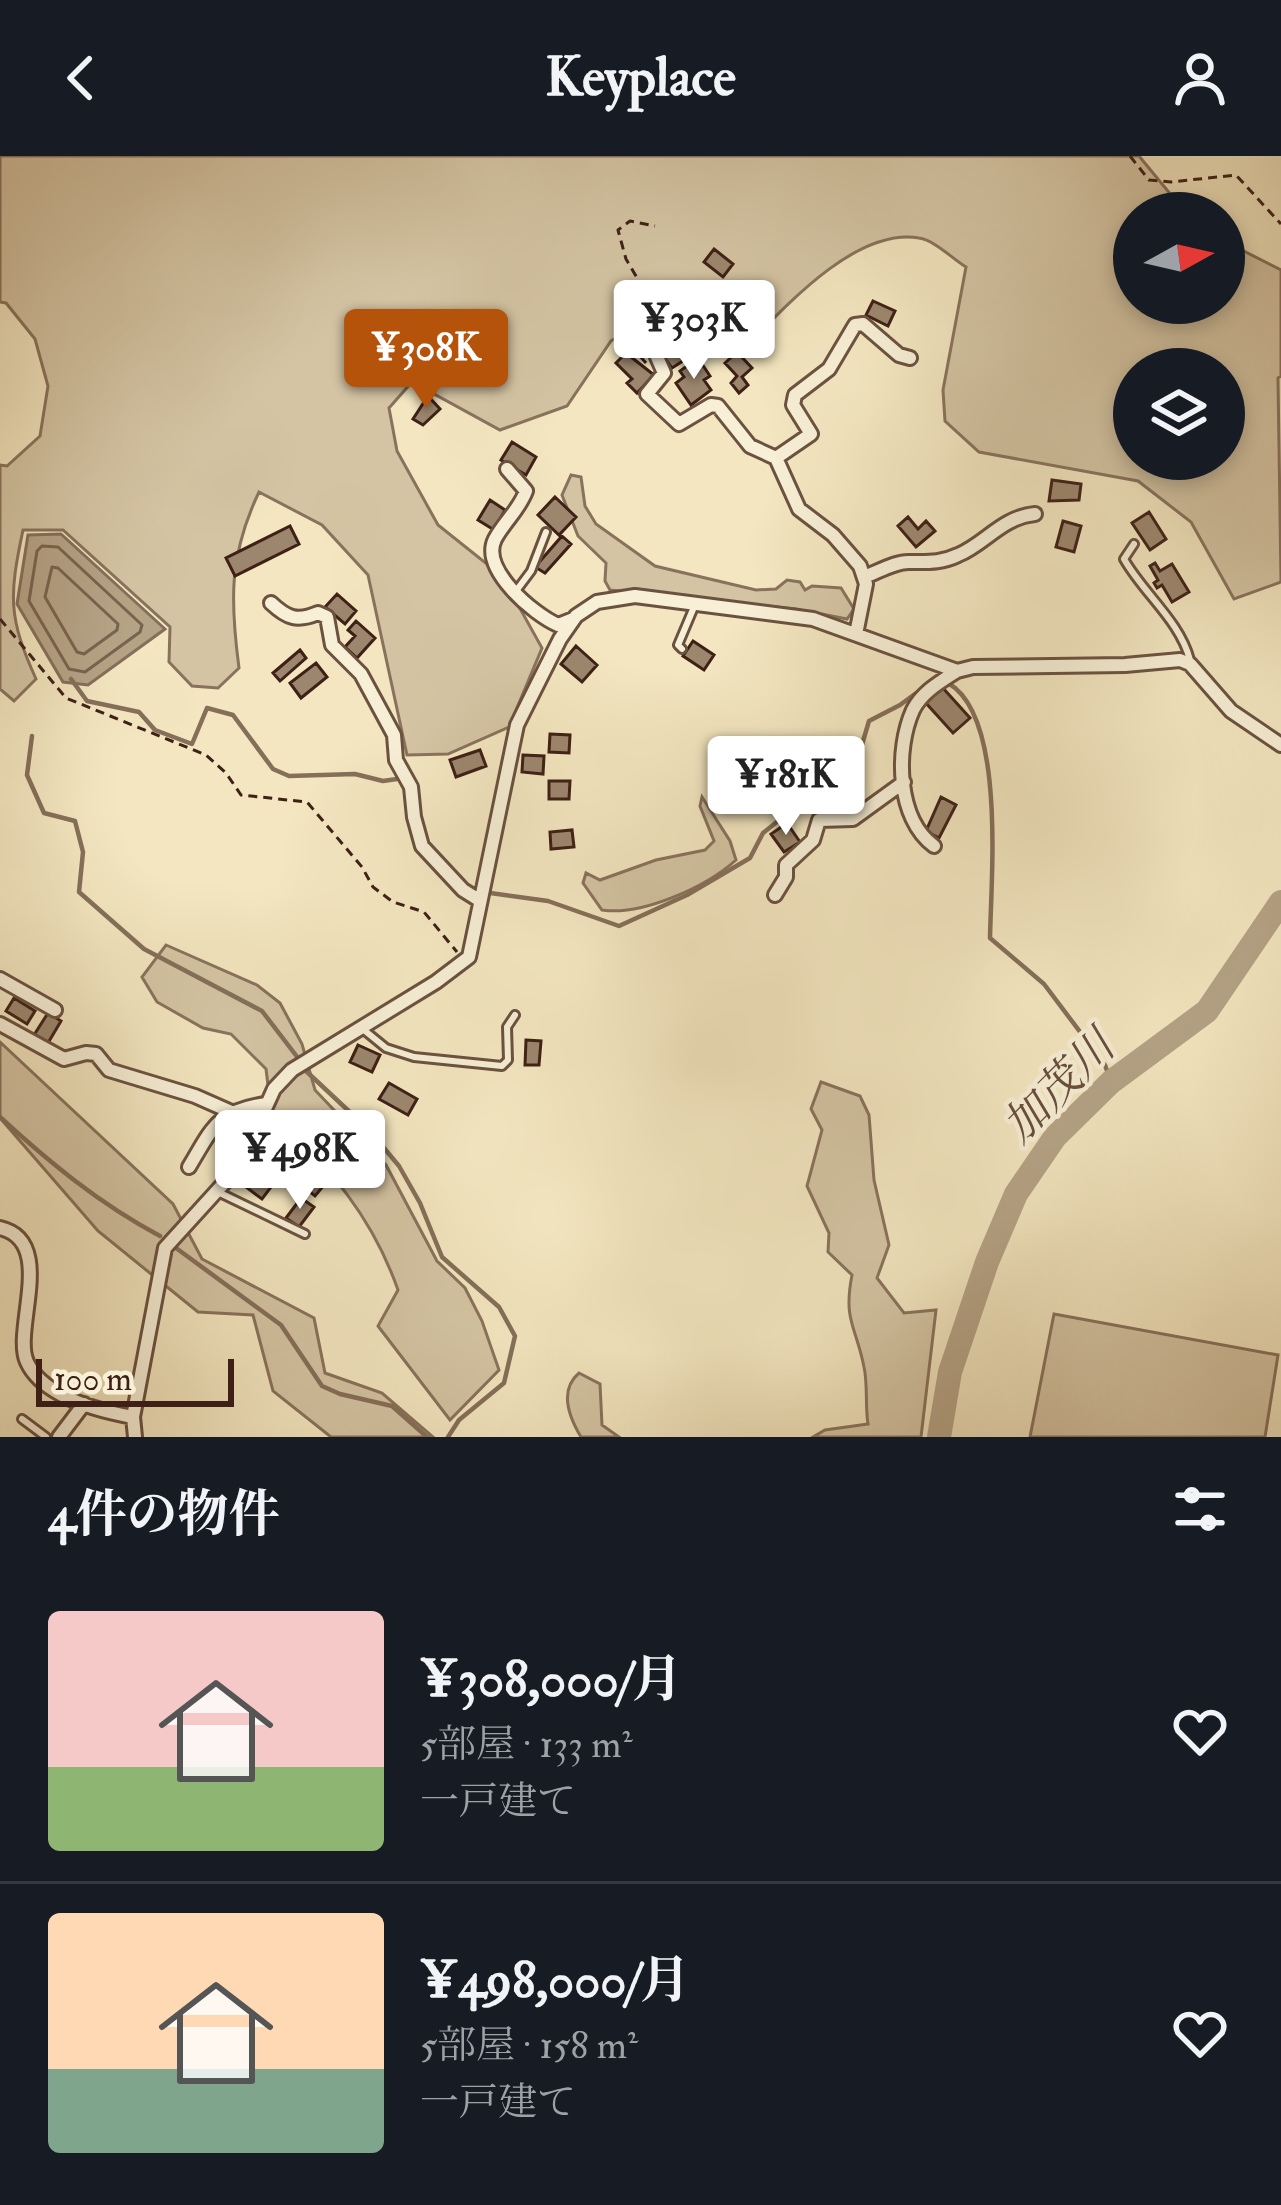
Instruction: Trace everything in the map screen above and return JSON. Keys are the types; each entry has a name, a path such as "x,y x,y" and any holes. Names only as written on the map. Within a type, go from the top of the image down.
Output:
{"street":[{"path":"776,458 811,434 794,405 795,395 829,369 855,325 863,324 899,355 910,358"},
{"path":"657,357 664,373 647,394 672,421 679,424 711,405 718,406 750,446 776,458 799,508 833,535 860,566 866,584 856,634"},
{"path":"507,469 526,491 492,544 492,561 548,621 558,625 617,596 695,603 812,619 957,671"},
{"path":"864,577 907,561 932,564 964,554 984,535 1035,514"},
{"path":"271,603 286,617 303,620 318,613 327,617 332,645 361,674 394,735 396,760 411,788 422,846 463,890 480,894"},
{"path":"135,1437 133,1417 159,1261 246,1151 274,1089 292,1070 464,964 475,940 480,894 517,725 547,661 574,619"},
{"path":"934,846 920,836 910,818 904,748 911,714 929,689 957,671 1180,660 1190,664 1231,710 1281,745"},
{"path":"775,895 786,877 786,866 813,840 819,820 854,820 904,782"},
{"path":"0,979 55,1010"},
{"path":"0,1024 64,1059 96,1054 109,1070 229,1111"},
{"path":"190,1167 213,1127 229,1111 266,1104"},
{"path":"0,1228 22,1239 28,1268 30,1306 23,1342 27,1362 52,1387 84,1404 133,1417"},
{"path":"59,1437 84,1404"}],"lane":[{"path":"516,591 531,571 546,532"},
{"path":"1134,544 1124,559 1176,632 1190,664"},
{"path":"682,649 678,645 695,603"},
{"path":"361,1027 386,1048 414,1057 502,1066 508,1060 507,1027 515,1015"},
{"path":"218,1192 304,1234"},
{"path":"22,1419 46,1437"}],"path":[{"path":"1130,156 1150,180 1236,175 1274,211 1281,224"},
{"path":"655,226 630,220 618,230 626,260 646,293 622,330 660,377"},
{"path":"0,619 66,698 206,755 241,795 307,802 373,887 393,902 424,913 453,944 464,964"}],"shaded area":[{"path":"0,156 1139,156 1169,192 1113,192 1113,324 1245,324 1245,252 1281,270 1281,582 1234,599 1191,522 1133,480 1245,480 1245,348 1113,348 1113,476 979,452 945,421 943,390 966,267 925,239 895,238 870,245 822,274 743,350 648,320 611,341 567,406 500,430 412,382 389,408 397,451 438,525 502,576 542,648 509,727 448,754 407,755 368,575 322,525 259,492 242,537 234,578 239,668 218,688 192,686 169,662 170,627 63,530 23,530 14,606 20,639 36,679 14,701 0,689 0,465 7,466 40,436 48,386 35,339 6,303 0,302"},
{"path":"571,475 581,477 585,506 596,524 655,566 756,590 776,589 787,580 800,582 805,590 812,586 841,588 854,609 847,619 796,609 610,590 605,581 606,563 578,536 562,495"},
{"path":"702,797 730,841 736,860 673,897 636,909 602,910 583,883 586,873 600,880 656,860 705,850 714,841 700,806"},
{"path":"166,945 257,985 280,1003 302,1044 315,1090 386,1165 437,1261 465,1288 499,1370 450,1420 378,1326 398,1290 388,1264 347,1195 313,1154 272,1117 266,1069 231,1034 203,1028 157,1002 142,977"},
{"path":"0,1042 173,1204 202,1259 314,1318 325,1373 382,1393 433,1437 331,1437 273,1391 253,1315 198,1312 98,1231 0,1118"},
{"path":"821,1082 860,1096 869,1115 874,1180 889,1245 877,1278 904,1313 936,1310 921,1437 813,1437 825,1430 868,1424 865,1374 850,1314 852,1275 828,1252 829,1233 807,1186 822,1130 811,1109"},
{"path":"1054,1314 1278,1355 1265,1437 1030,1437"},
{"path":"579,1373 600,1384 602,1425 619,1437 581,1437 568,1395"}],"water":[{"path":"61,534 165,629 88,685 63,682 17,604 28,535"}],"building":[{"path":"714,249 733,264 723,277 704,262"},
{"path":"873,301 895,311 888,326 866,315"},
{"path":"673,332 689,357 672,368 655,344"},
{"path":"737,352 752,368 742,377 748,385 739,393 731,383 737,376 725,363"},
{"path":"626,353 654,375 637,393 627,383 632,379 616,363"},
{"path":"698,358 710,376 704,380 711,390 691,405 676,383 684,377 680,371"},
{"path":"428,396 440,409 423,425 413,419"},
{"path":"512,442 536,457 526,475 501,460"},
{"path":"1052,480 1081,484 1079,500 1049,501"},
{"path":"555,497 576,517 559,535 538,515"},
{"path":"490,500 505,510 494,530 478,520"},
{"path":"1149,512 1166,539 1150,550 1132,523"},
{"path":"908,517 918,529 926,521 935,531 916,547 898,526"},
{"path":"1063,521 1081,526 1074,552 1056,547"},
{"path":"290,526 299,544 235,576 226,558"},
{"path":"562,536 571,544 545,573 535,567"},
{"path":"1155,563 1160,571 1172,564 1189,592 1172,602 1162,585 1157,588 1154,583 1158,580 1150,566"},
{"path":"337,594 356,611 345,624 325,607"},
{"path":"356,621 375,638 357,658 345,647 355,636 348,630"},
{"path":"693,641 714,655 704,670 683,656"},
{"path":"576,646 597,665 582,682 561,664"},
{"path":"300,650 306,658 280,681 273,673"},
{"path":"316,663 327,677 301,698 290,683"},
{"path":"942,687 970,718 953,733 925,702"},
{"path":"550,734 570,735 569,753 549,752"},
{"path":"480,750 486,766 456,777 450,760"},
{"path":"523,755 544,756 543,774 522,772"},
{"path":"549,781 570,781 569,799 549,799"},
{"path":"941,797 956,805 939,838 926,831"},
{"path":"787,823 800,842 784,852 771,834"},
{"path":"572,830 574,847 551,849 550,832"},
{"path":"14,998 35,1011 27,1024 6,1011"},
{"path":"48,1013 61,1021 48,1043 34,1035"},
{"path":"526,1040 541,1041 539,1065 525,1065"},
{"path":"358,1045 380,1055 372,1072 350,1062"},
{"path":"389,1083 417,1099 408,1115 379,1099"},
{"path":"264,1144 288,1160 281,1172 256,1157"},
{"path":"303,1156 330,1178 315,1196 288,1174"},
{"path":"264,1164 274,1171 268,1179 274,1183 262,1199 246,1187"},
{"path":"301,1198 314,1207 299,1227 286,1218"}],"waterway":[{"path":"483,892 548,901 619,926 687,895 750,858 763,833 788,813 843,784 853,775 869,721 938,677"},
{"path":"71,679 87,701 139,712 155,730 192,744 207,708 233,715 273,769 289,776 355,774 383,781 397,779"},
{"path":"948,683 966,701 987,762 992,839 990,938 1044,984 1105,1065 1111,1082"},
{"path":"32,736 27,775 44,813 75,821 83,852 79,892 144,949 262,1011 298,1058"},
{"name":"加茂川","path":"939,1437 950,1372 1016,1194 1055,1137 1111,1082 1207,1011 1281,902"},
{"path":"306,1071 369,1130 399,1166 442,1257 499,1307 515,1336 504,1383 459,1420 448,1437"},
{"path":"0,1117 76,1182 160,1236"},
{"path":"176,1248 281,1325 322,1386 392,1406 427,1437"}]}
